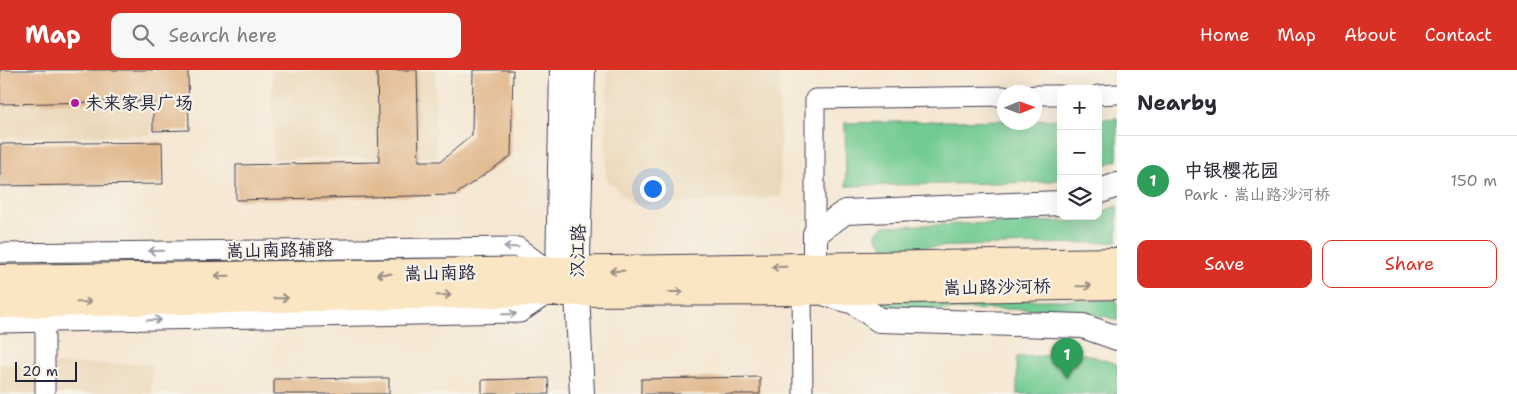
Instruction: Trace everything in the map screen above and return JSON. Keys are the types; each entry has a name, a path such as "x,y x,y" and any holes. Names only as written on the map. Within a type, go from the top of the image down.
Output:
{"main road":[{"name":"嵩山路沙河桥","path":"879,278 1117,262"},
{"name":"嵩山南路","path":"0,304 563,280 810,283 879,278"},
{"name":"嵩山路沙河桥","path":"879,278 1117,285"},
{"name":"嵩山南路","path":"0,279 45,301"}],"street":[{"name":"汉江路","path":"562,70 563,280"},
{"name":"汉江路","path":"563,280 582,70"},
{"path":"1102,94 1117,94"},
{"path":"1042,95 1057,95"},
{"path":"803,394 810,283 816,234 815,99 997,96"},
{"path":"1102,191 1117,185"},
{"path":"816,234 845,212 1057,203"},
{"name":"嵩山南路辅路","path":"0,253 518,247 563,280"},
{"path":"0,322 45,301 520,314 563,280 582,394"},
{"path":"810,283 854,302 879,320 1083,326 1117,338"},
{"path":"45,301 45,394"}],"shaded area":[{"name":"未来家具广场","path":"0,70 149,70 151,135 0,138"},
{"path":"272,70 435,70 436,157 273,159"},
{"path":"607,70 779,70 781,197 632,205 606,178"},
{"path":"0,364 152,364 152,394 0,394"}],"green space":[{"path":"1117,118 1117,160 1102,166 1102,130 1102,119"},
{"path":"1057,119 1057,180 1046,182 846,186 845,123 997,120 997,130 1042,130 1042,120"},
{"path":"1117,206 1117,242 885,248 875,235 884,226 1102,220 1102,212"},
{"path":"884,300 1117,300 1117,321 1108,317 1053,309 891,310 883,306"},
{"path":"1085,354 1117,364 1117,394 1017,394 1017,357"}],"building":[{"path":"0,70 188,70 189,130 153,131 153,101 0,104"},
{"path":"377,70 417,70 419,161 441,161 472,135 473,70 513,70 511,156 455,195 236,200 236,165 379,162"},
{"path":"162,142 163,184 0,186 0,144"},
{"path":"760,377 760,394 641,394 641,379"},
{"path":"389,378 389,394 274,394 274,379"},
{"path":"548,378 549,394 482,394 482,380"}],"place":[{"name":"未来家具广场","path":"75,103"},
{"name":"中银樱花园","path":"1067,379"}]}
